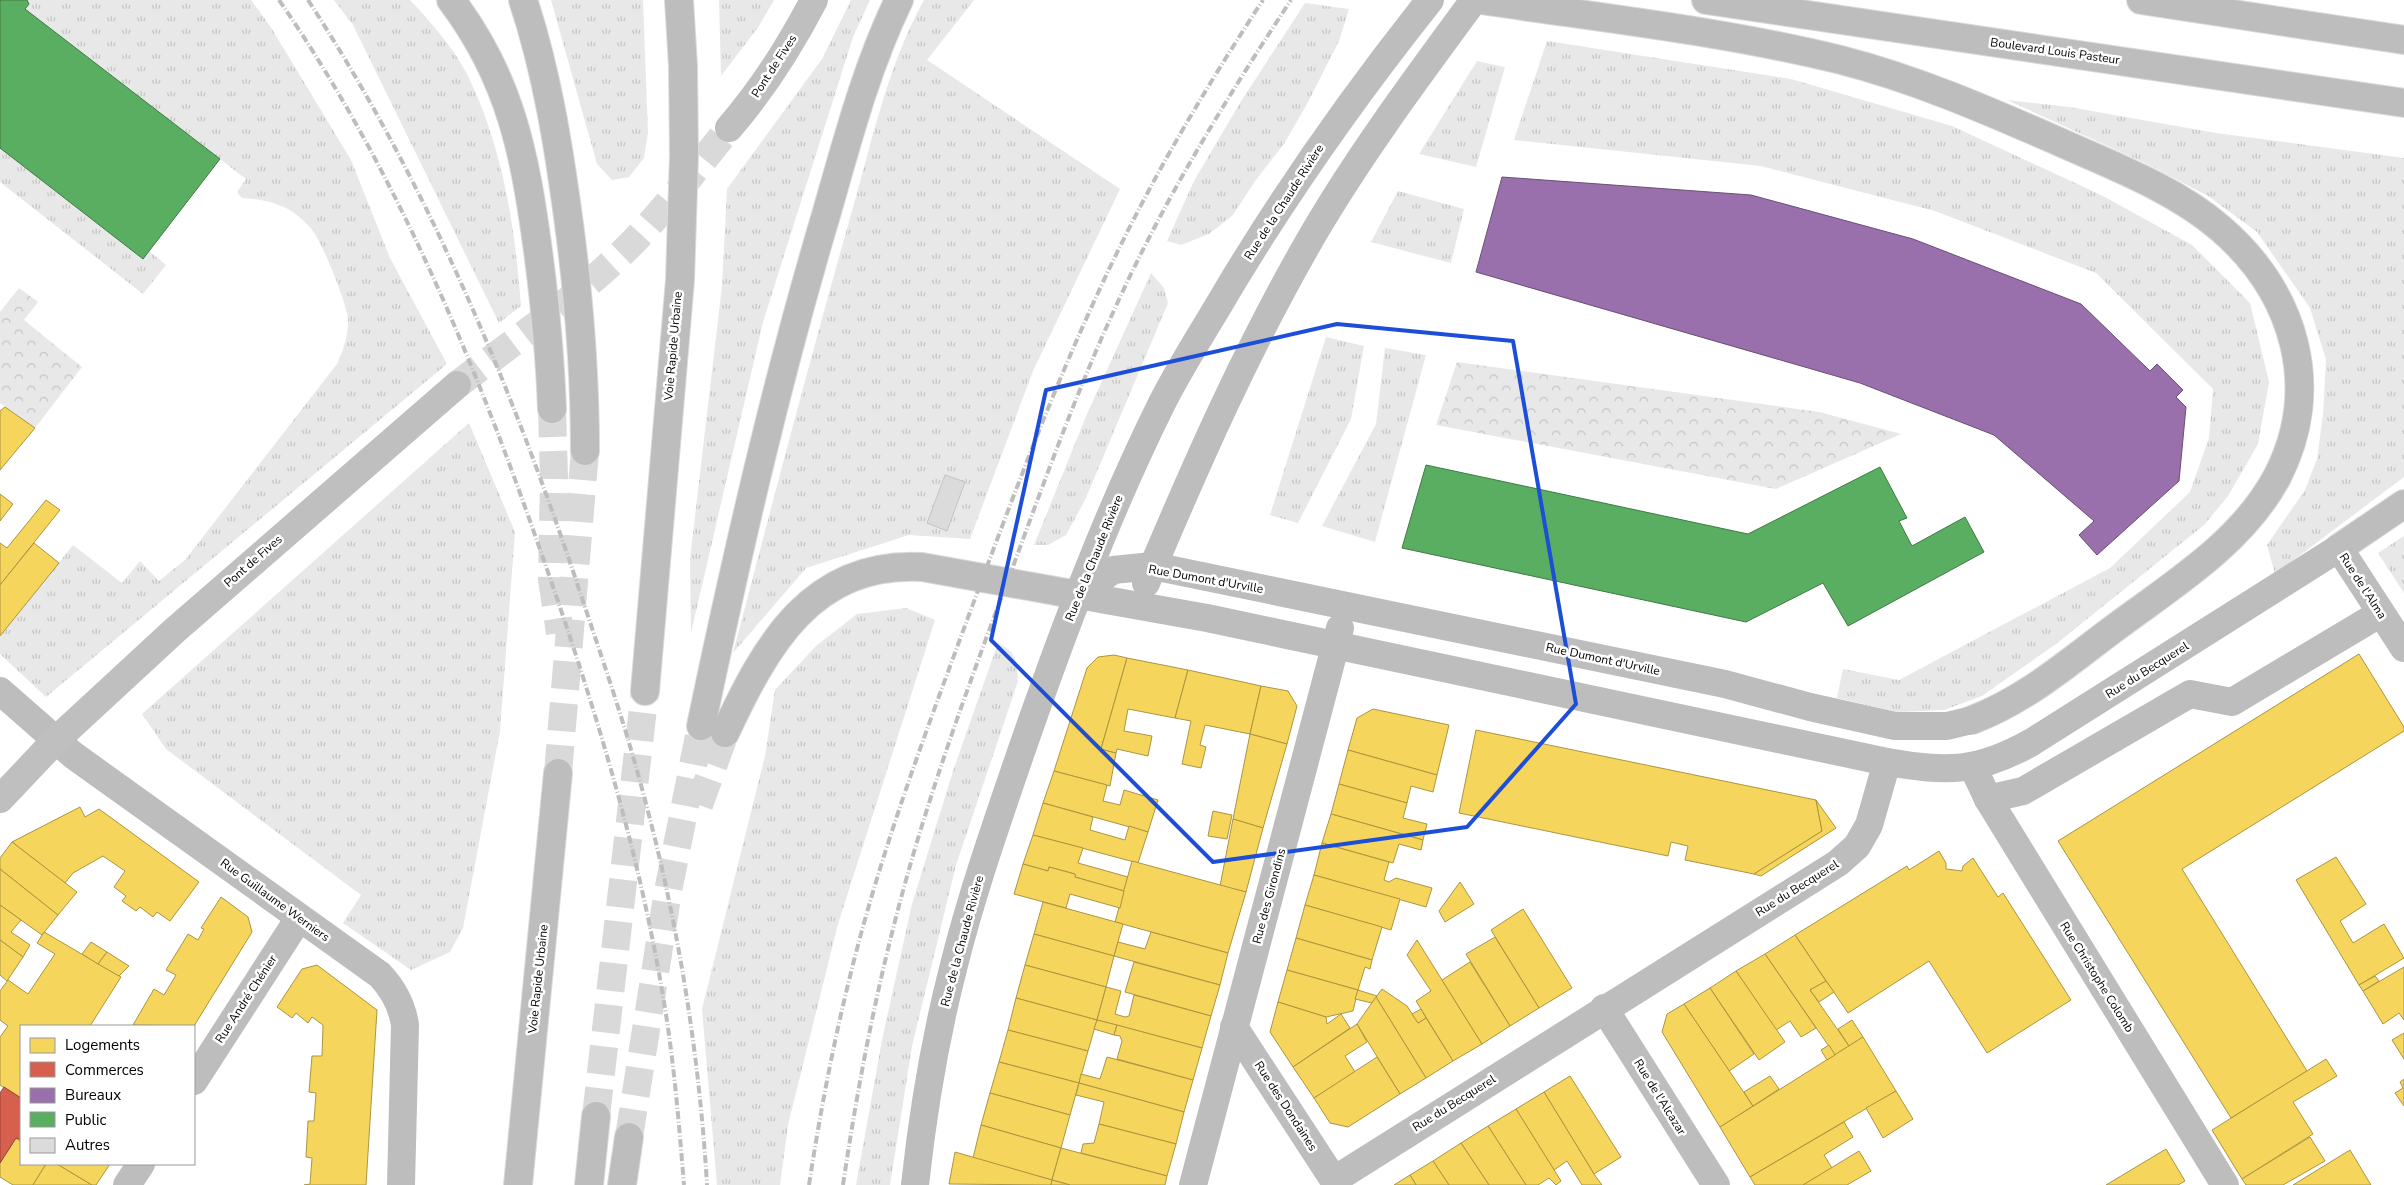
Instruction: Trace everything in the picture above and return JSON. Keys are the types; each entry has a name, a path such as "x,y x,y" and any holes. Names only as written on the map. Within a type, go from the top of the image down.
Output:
{"main road":[{"path":"451,0 464,17 499,79 519,140 528,182 545,307 552,409"},
{"path":"523,0 545,81 566,199 581,325 585,403 585,451"},
{"name":"Voie Rapide Urbaine","path":"645,692 680,280 684,155 683,66 679,0"},
{"name":"Pont de Fives","path":"729,128 748,106 781,58 814,0"},
{"path":"899,0 875,52 810,267 758,464 713,729 785,628 815,600 845,579 875,569 899,566 922,567 1137,605 1336,645 1887,762"},
{"name":"Rue de la Chaude Rivière","path":"915,1185 923,1116 941,1018 956,957 992,837 1059,642 1142,446 1162,402 1254,244 1363,85 1430,0"},
{"path":"1137,605 1210,434 1240,372 1316,230 1379,133 1474,0"},
{"name":"Rue Dumont d'Urville","path":"1078,595 1114,570 1153,566 1726,684 1810,707 1895,726 1947,726 1972,720 1999,710 2033,689 2181,578 2246,522 2270,489 2287,458 2297,424 2300,380 2298,356 2289,323 2272,289 2249,257 2220,228 2186,204 2127,172 1998,115 1897,76 1842,61 1731,37 1482,0"},
{"name":"Boulevard Louis Pasteur","path":"1706,0 2404,103"},
{"path":"2141,0 2404,40"},
{"name":"Pont de Fives","path":"0,799 55,741 236,575 457,385"},
{"name":"Rue du Becquerel","path":"1332,1183 1604,1008 1838,863 1857,846 1869,825 1887,762 1949,770 1973,767 2014,752 2339,548 2404,504"},
{"name":"Rue de l'Alma","path":"2339,548 2404,648"},
{"name":"Rue des Girondins","path":"1193,1185 1346,606"},
{"path":"1988,799 2023,791 2190,694 2232,702 2381,613"},
{"name":"Rue Guillaume Werniers","path":"0,690 55,741 380,975 389,985 403,1010 406,1046 401,1185"},
{"name":"Rue Christophe Colomb","path":"1973,767 1988,799 2225,1185"},
{"name":"Voie Rapide Urbaine","path":"518,1185 558,773"},
{"name":"Rue André Chénier","path":"195,1079 299,918"},
{"name":"Rue de l'Alcazar","path":"1604,1008 1716,1185"},
{"name":"Rue des Dondaines","path":"1234,1027 1332,1183"},
{"path":"589,1185 596,1116"},
{"path":"622,1185 629,1137"},
{"path":"127,1185 140,1165"}],"highlighted area":[{"path":"1337,324 1513,341 1576,704 1467,827 1213,862 991,640 1046,390"}],"green space":[{"path":"27,0 251,0 270,26 351,160 390,258 447,364 46,697 0,654 0,636 73,545 122,583 140,561 159,581 185,560 337,364 345,342 348,320 344,301 329,263 315,234 305,222 293,212 275,203 242,198 237,192 246,179 25,9 29,4"},
{"path":"334,0 410,0 442,36 468,76 480,103 499,160 515,247 521,306 499,323 353,25"},
{"path":"551,0 643,0 648,133 644,158 629,177 612,180 597,164"},
{"path":"719,0 774,0 759,26 721,76"},
{"path":"851,0 870,0 853,37 763,322 691,633 690,559 722,286 727,189 822,59"},
{"path":"924,0 974,0 927,60 1120,189 1033,371 970,539 909,535 806,568 733,653 805,381 881,107 900,52"},
{"path":"1305,3 1349,9 1339,41 1284,144 1255,181 1233,215 1209,234 1181,245 1167,241 1194,181 1240,103"},
{"path":"1547,41 1791,79 1952,126 2101,195 2192,245 2250,303 2269,382 2258,444 2228,496 2204,525 2056,644 1982,696 1944,710 1898,712 1837,698 1843,669 1899,680 2110,568 2190,492 2209,438 2213,389 2096,273 1935,211 1761,166 1514,140"},
{"path":"1477,61 1505,67 1476,167 1419,154"},
{"path":"2007,100 2069,107 2216,133 2404,158 2404,477 2275,574 2267,545 2305,490 2317,459 2323,415 2326,360 2310,308 2257,232 2208,196 2149,165"},
{"path":"0,148 142,259 149,251 166,265 143,294 0,182"},
{"path":"1398,191 1464,209 1451,263 1371,242"},
{"path":"1151,273 1164,288 1168,303 1085,500 1066,535 1048,545 1034,545 1087,414"},
{"path":"19,288 38,302 24,320 82,367 35,428 0,403 0,312"},
{"path":"1326,337 1364,346 1351,419 1298,523 1270,515"},
{"path":"1385,348 1426,355 1375,542 1322,526 1376,424"},
{"path":"1457,362 1819,412 1901,434 1776,489 1436,425"},
{"path":"469,423 515,532 500,731 463,928 450,952 411,970 343,923 361,895 166,749 142,714"},
{"path":"2404,536 2404,593 2378,553"},
{"path":"906,608 935,620 838,924 788,1125 780,1185 717,1185 702,1009 765,756 775,690 816,646 857,614"},
{"path":"998,643 1009,650 1015,658 1018,681 956,865 912,1046 890,1185 856,1185 882,1040 912,904 953,771"}],"building: Logements":[{"path":"5,407 35,428 0,470 0,411"},
{"path":"0,494 13,504 0,521"},
{"path":"46,500 60,510 0,585 0,543 7,548"},
{"path":"34,543 59,563 0,636 0,585"},
{"path":"2359,654 2404,727 2404,731 2182,869 2307,1071 2231,1118 2058,841"},
{"path":"1114,655 1127,658 1101,749 1116,753 1110,786 1054,771 1087,668 1098,657"},
{"path":"1127,658 1188,670 1175,718 1128,709 1124,731 1152,736 1148,756 1117,749 1116,753 1101,749"},
{"path":"1188,670 1261,686 1250,734 1205,725 1200,745 1206,747 1201,768 1182,764 1191,721 1175,718"},
{"path":"1261,686 1288,691 1297,706 1287,744 1250,734"},
{"path":"1373,709 1449,725 1437,775 1348,750 1357,718"},
{"path":"1476,730 1816,800 1822,831 1754,874 1685,860 1688,846 1671,842 1668,856 1459,813"},
{"path":"1250,734 1287,744 1263,828 1233,819"},
{"path":"1348,750 1437,775 1433,792 1411,786 1407,803 1339,784"},
{"path":"1054,771 1107,785 1103,801 1120,805 1124,790 1158,800 1148,832 1043,803"},
{"path":"1339,784 1407,803 1403,818 1427,824 1423,840 1331,814"},
{"path":"1816,800 1836,828 1761,876 1754,874 1822,831"},
{"path":"1043,803 1093,817 1090,830 1125,840 1129,826 1148,832 1138,863 1033,835"},
{"path":"80,807 85,817 99,809 199,882 170,921 157,912 153,917 140,907 136,911 122,901 126,896 114,887 125,871 103,856 73,873 65,883 12,842"},
{"path":"1213,811 1232,815 1227,839 1208,836"},
{"path":"1331,814 1423,840 1421,850 1399,844 1393,863 1322,843"},
{"path":"1233,819 1263,828 1246,892 1220,886"},
{"path":"1033,835 1083,848 1078,863 1128,877 1124,891 1075,877 1075,874 1049,867 1048,871 1023,864"},
{"path":"12,842 77,892 58,915 0,869 0,858"},
{"path":"1322,843 1389,862 1384,880 1389,882 1396,878 1432,888 1426,907 1314,875"},
{"path":"1939,851 1946,863 1946,869 1962,871 1963,866 1973,858 1998,897 2003,893 2071,1000 1987,1053 1929,961 1848,1013 1795,935 1907,866 1909,870"},
{"path":"2336,857 2366,904 2340,921 2353,943 2384,924 2404,958 2359,985 2296,880"},
{"path":"1132,861 1246,892 1228,953 1115,922"},
{"path":"1023,864 1048,871 1049,867 1075,874 1075,877 1124,891 1120,908 1070,894 1066,908 1014,894"},
{"path":"0,869 58,915 42,935 0,905"},
{"path":"1314,875 1400,899 1391,930 1305,905"},
{"path":"1460,882 1474,904 1445,922 1439,911"},
{"path":"221,897 248,917 252,932 195,1025 133,1025 154,989 164,995 176,975 166,970 188,934 198,940 204,929 201,928"},
{"path":"1043,902 1123,924 1114,956 1034,934"},
{"path":"0,905 21,920 11,932 30,945 23,957 0,940"},
{"path":"1305,905 1382,927 1372,960 1296,938"},
{"path":"1523,909 1572,988 1539,1008 1491,930"},
{"path":"44,932 121,977 91,1025 20,1025 20,1097 0,1085 0,1037 8,1026 0,1020 0,991 8,980 28,994 55,954 37,943"},
{"path":"1151,932 1228,953 1220,985 1114,956 1118,942 1145,949"},
{"path":"1034,934 1114,956 1106,987 1025,965"},
{"path":"1795,935 1826,981 1810,990 1849,1046 1835,1055 1765,954"},
{"path":"1495,937 1539,1008 1510,1026 1466,954"},
{"path":"1296,938 1372,960 1370,969 1365,967 1358,990 1287,970"},
{"path":"0,940 23,957 7,981 0,975"},
{"path":"1417,940 1482,1044 1453,1061 1416,1001 1431,991 1407,955"},
{"path":"91,942 107,952 98,964 82,954"},
{"path":"107,952 129,966 119,976 98,964"},
{"path":"1765,954 1816,1028 1801,1037 1790,1021 1776,1030 1736,971"},
{"path":"1134,962 1220,985 1211,1016 1125,992"},
{"path":"1470,962 1510,1026 1482,1044 1442,980"},
{"path":"317,965 377,1010 366,1185 304,1185 310,1184 312,1158 306,1157 308,1121 314,1121 316,1093 309,1092 312,1056 322,1056 323,1025 312,1017 308,1023 296,1013 292,1018 277,1007 302,969"},
{"path":"1025,965 1106,987 1097,1020 1016,998"},
{"path":"2404,967 2404,1020 2399,1013 2383,1024 2363,991"},
{"path":"1287,970 1358,990 1353,1011 1326,1017 1278,1002"},
{"path":"1736,971 1785,1042 1759,1060 1710,988"},
{"path":"2375,976 2379,981 2363,991 2359,985"},
{"path":"1826,981 1834,992 1819,1002 1810,990"},
{"path":"1106,987 1121,991 1115,1014 1125,1017 1129,1016 1134,995 1211,1016 1202,1048 1097,1020"},
{"path":"1710,988 1754,1054 1729,1071 1684,1004"},
{"path":"1382,989 1407,1006 1418,1023 1426,1018 1453,1061 1426,1078 1376,997"},
{"path":"1358,990 1377,996 1372,1003 1355,999"},
{"path":"1376,997 1426,1078 1400,1094 1357,1024"},
{"path":"1016,998 1097,1020 1088,1051 1008,1030"},
{"path":"1278,1002 1326,1017 1327,1024 1341,1014 1350,1028 1293,1067 1270,1032"},
{"path":"1684,1004 1753,1106 1720,1127 1662,1032 1667,1014"},
{"path":"1421,1009 1426,1018 1418,1023 1412,1014"},
{"path":"1097,1020 1117,1025 1114,1035 1094,1029"},
{"path":"1852,1020 1863,1037 1849,1046 1838,1029"},
{"path":"1357,1024 1367,1042 1345,1056 1355,1072 1314,1098 1293,1067"},
{"path":"1117,1025 1202,1048 1193,1080 1117,1059 1122,1041 1120,1036 1114,1035"},
{"path":"1008,1030 1088,1051 1079,1083 999,1062"},
{"path":"2404,1033 2404,1059 2392,1040"},
{"path":"1863,1037 1896,1091 1750,1177 1720,1127"},
{"path":"1829,1045 1835,1055 1827,1060 1821,1050"},
{"path":"1107,1057 1193,1080 1184,1112 1079,1083 1081,1074 1100,1079"},
{"path":"1377,1057 1400,1094 1348,1127 1330,1123 1314,1098"},
{"path":"2326,1059 2337,1076 2293,1102 2313,1134 2242,1179 2212,1130"},
{"path":"999,1062 1079,1083 1070,1115 990,1093"},
{"path":"1570,1076 1621,1157 1594,1174 1544,1092"},
{"path":"1770,1076 1779,1089 1753,1106 1744,1092"},
{"path":"2404,1079 2404,1106 2395,1093 2403,1088 2400,1082"},
{"path":"1079,1083 1184,1112 1176,1144 1099,1124 1104,1102 1076,1095"},
{"path":"1896,1091 1913,1119 1883,1138 1866,1108"},
{"path":"1544,1092 1602,1185 1582,1185 1567,1161 1554,1170 1516,1109"},
{"path":"990,1093 1070,1115 1061,1148 981,1125"},
{"path":"1516,1109 1561,1181 1556,1185 1549,1178 1538,1185 1526,1185 1488,1126"},
{"path":"1844,1122 1853,1137 1824,1155 1832,1168 1803,1185 1755,1185 1750,1177"},
{"path":"1099,1124 1176,1144 1167,1176 1081,1153 1083,1144 1094,1143"},
{"path":"981,1125 1061,1148 1052,1180 973,1158"},
{"path":"1488,1126 1526,1185 1489,1185 1461,1143"},
{"path":"2310,1137 2325,1161 2283,1185 2246,1185 2242,1179"},
{"path":"16,1138 20,1141 20,1165 45,1165 33,1185 13,1185 0,1177 0,1163"},
{"path":"1461,1143 1489,1185 1449,1185 1433,1161"},
{"path":"1061,1148 1167,1176 1165,1185 1070,1185 1052,1180"},
{"path":"2166,1149 2185,1181 2178,1185 2106,1185"},
{"path":"2350,1150 2371,1185 2293,1185"},
{"path":"1859,1151 1871,1171 1847,1185 1803,1185"},
{"path":"955,1152 1052,1180 1051,1185 949,1184"},
{"path":"1433,1161 1449,1185 1416,1185 1410,1175"},
{"path":"45,1165 59,1165 92,1185 33,1185"},
{"path":"59,1165 109,1165 96,1185 92,1185"},
{"path":"1410,1175 1416,1185 1394,1185"},
{"path":"1052,1180 1070,1185 1051,1185"}],"building: Commerces":[{"path":"4,1087 20,1097 20,1140 16,1138 0,1163 0,1093"}],"building: Bureaux":[{"path":"1502,177 1751,195 1913,239 2081,304 2150,371 2157,364 2183,390 2176,397 2186,407 2179,481 2097,555 2079,535 2094,521 1994,435 1860,383 1476,272"}],"building: Public":[{"path":"0,0 27,0 29,4 25,9 220,159 143,259 0,148"},
{"path":"1426,465 1748,534 1880,467 1907,518 1899,521 1912,546 1965,517 1984,552 1848,626 1823,583 1746,622 1402,548"}],"building: Autres":[{"path":"945,475 965,482 947,531 927,523"}],"tunnel":[{"path":"457,385 550,315 616,259 660,212 729,128"},
{"path":"552,409 554,478 552,579 560,633"},
{"path":"558,773 585,451"},
{"path":"596,1116 645,691"},
{"path":"629,1137 668,891 701,726"},
{"path":"699,805 725,733"}],"railway":[{"path":"279,0 318,59 354,120 419,246 448,310 501,441 567,629 606,752 639,876 668,1025 684,1185"},
{"path":"308,0 350,68 389,137 459,278 491,351 520,425 574,574 634,758 654,834 676,934 692,1034 707,1185"},
{"path":"809,1185 820,1116 842,1012 879,871 930,722 1020,479 1074,347 1130,227 1184,128 1263,0"},
{"path":"843,1185 854,1114 875,1007 911,861 936,780 964,700 1046,476 1101,340 1155,227 1220,112 1291,0"}]}
